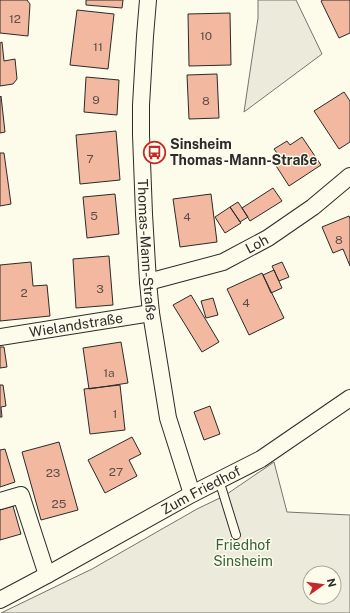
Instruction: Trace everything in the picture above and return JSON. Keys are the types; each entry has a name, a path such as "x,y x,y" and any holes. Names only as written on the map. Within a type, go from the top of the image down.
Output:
{"street":[{"name":"Thomas-Mann-Straße","path":"148,0 141,105 141,149 148,282 151,314 168,418 192,494"},
{"name":"Loh","path":"148,282 223,262 268,238 314,207 350,176"},
{"name":"Wielandstraße","path":"0,337 151,314"},
{"name":"Zum Friedhof","path":"0,600 192,494 261,459 350,398"},
{"path":"0,501 21,495 47,575"}],"lane":[{"path":"218,480 236,535"}],"green space":[{"path":"258,0 296,0 322,54 244,112 258,18"},
{"name":"Friedhof Sinsheim","path":"274,462 287,512 350,515 350,613 1,613 92,569 197,509 224,496"}],"building":[{"path":"0,0 27,0 30,4 28,36 0,33"},
{"path":"86,0 123,0 122,8 86,5"},
{"path":"350,0 350,33 339,38 321,1"},
{"path":"77,10 114,14 108,69 70,65"},
{"path":"230,13 231,65 189,66 188,14"},
{"path":"2,42 4,61 15,59 17,79 13,84 0,86 0,43"},
{"path":"217,74 219,118 189,119 187,75"},
{"path":"86,77 119,80 117,115 84,112"},
{"path":"344,92 350,101 350,142 339,149 314,111"},
{"path":"1,96 5,132 0,133 0,97"},
{"path":"116,131 120,180 80,184 76,135"},
{"path":"302,137 321,165 289,186 273,161 280,157 274,149 287,141 290,145"},
{"path":"0,153 4,153 11,204 0,206"},
{"path":"273,188 282,201 250,221 242,208"},
{"path":"115,194 119,234 87,238 83,197"},
{"path":"211,194 217,242 180,247 173,199"},
{"path":"238,202 248,217 240,222 230,207"},
{"path":"230,207 241,223 225,233 215,217"},
{"path":"349,216 350,266 343,249 333,253 322,227"},
{"path":"109,256 113,305 76,308 73,259"},
{"path":"31,262 33,286 47,285 50,316 0,321 0,265"},
{"path":"282,262 289,277 279,281 272,266"},
{"path":"274,270 282,288 271,293 263,275"},
{"path":"262,273 284,318 249,335 227,289"},
{"path":"191,295 219,342 202,352 173,305"},
{"path":"213,298 218,315 206,318 201,301"},
{"path":"121,342 128,383 89,389 83,348"},
{"path":"0,347 4,347 7,367 0,368"},
{"path":"0,385 3,385 6,406 1,407 2,417 0,417"},
{"path":"120,385 125,430 90,434 84,389"},
{"path":"210,406 220,434 204,440 194,412"},
{"path":"132,437 141,454 129,460 137,476 105,493 88,460"},
{"path":"59,442 78,510 41,520 22,452"},
{"path":"5,449 15,482 0,487 0,450"},
{"path":"13,506 21,534 0,540 0,510"}],"place":[{"name":"Sinsheim Thomas-Mann-Straße","path":"154,152"}]}
